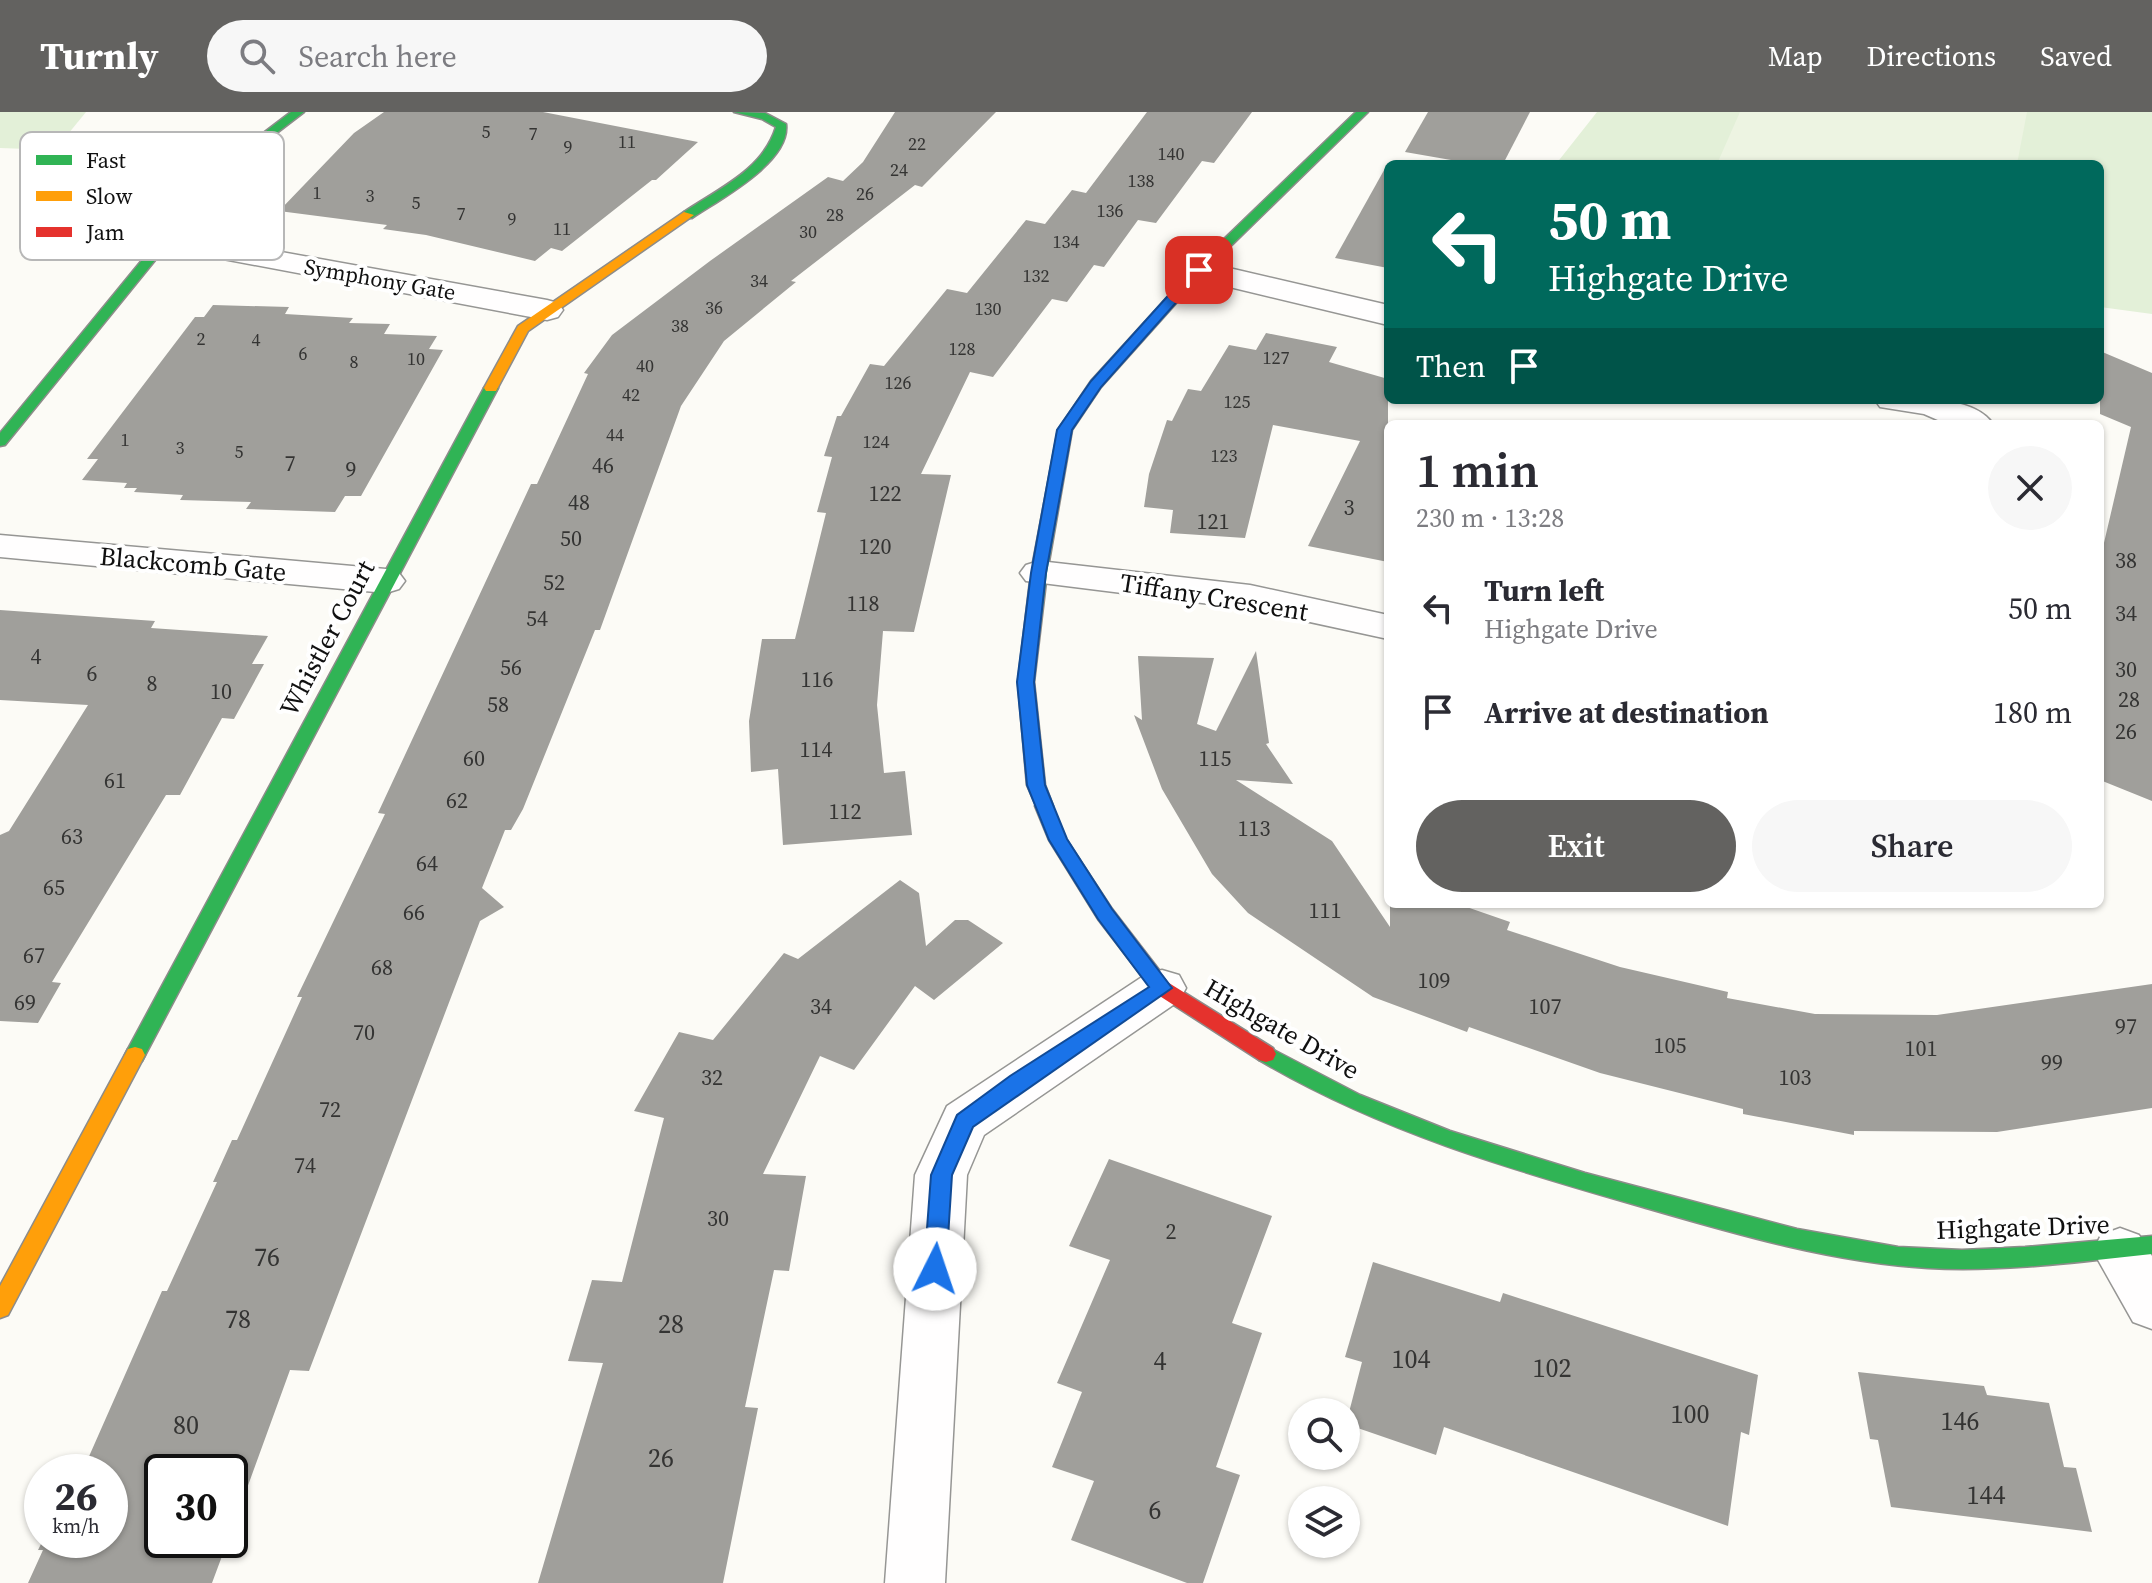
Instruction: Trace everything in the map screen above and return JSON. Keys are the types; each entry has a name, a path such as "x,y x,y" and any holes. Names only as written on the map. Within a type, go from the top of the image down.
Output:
{"street":[{"path":"272,132 298,112"},
{"name":"Whistler Court","path":"0,1308 523,329 734,183 770,153 781,138 782,126 765,116 740,112"},
{"name":"Highgate Drive","path":"1362,112 1199,270 1096,384 1065,430 1039,573 1026,682 1036,785 1058,840 1105,914 1162,988 1310,1082 1399,1121 1496,1157 1779,1236 1899,1256 1978,1259 2136,1248"},
{"path":"0,442 149,260"},
{"name":"Symphony Gate","path":"274,260 547,310"},
{"path":"1199,270 1384,314"},
{"path":"1923,404 1967,420"},
{"name":"Blackcomb Gate","path":"0,546 386,581"},
{"name":"Tiffany Crescent","path":"1039,573 1250,597 1384,626"},
{"path":"915,1583 941,1175 965,1121 1017,1082 1162,988"},
{"path":"2136,1248 2152,1305"}],"green space":[{"path":"0,112 86,112 70,132 20,132 20,149 0,148"},
{"path":"1597,112 2152,112 2152,314 2104,308 2104,160 1559,160"},
{"path":"1740,112 2027,112 2018,160 1719,160"}],"building":[{"path":"384,112 543,112 698,142 656,180 652,180 562,251 551,248 535,261 426,235 383,229 387,225 284,212 284,206 354,133"},
{"path":"895,112 996,112 922,187 915,185 791,281 796,282 724,341 681,406 600,630 595,630 523,809 511,830 505,830 482,888 504,907 480,921 309,1371 290,1370 248,1486 248,1454 144,1454 144,1558 221,1558 212,1583 28,1583 39,1558 128,1558 128,1454 90,1454 162,1291 167,1291 217,1182 213,1182 232,1140 237,1140 302,997 297,997 385,814 378,813 531,484 537,484 588,374 584,373 612,335 828,177 843,181 863,162"},
{"path":"1147,112 1252,112 1214,163 1202,161 1156,223 1138,220 1104,267 1094,265 1067,302 1052,299 993,377 970,372 921,474 951,475 914,632 883,631 877,705 884,773 905,771 912,835 783,845 778,769 751,772 749,721 762,639 795,639 826,513 817,512 832,457 824,456 837,416 841,416 870,364 884,366 947,289 967,293 1026,220 1045,224 1072,190 1086,193"},
{"path":"1428,112 1530,112 1505,160 1451,160 1405,152"},
{"path":"1384,170 1384,267 1335,258"},
{"path":"213,305 289,307 285,314 353,318 349,323 390,324 384,334 437,336 429,349 443,350 361,496 345,496 335,512 246,509 251,502 180,500 183,495 134,492 137,488 124,488 127,483 82,480 98,459 87,459 195,317 204,317"},
{"path":"1266,333 1337,347 1329,362 1384,378 1384,404 1388,404 1388,420 1384,420 1384,561 1308,546 1360,441 1273,425 1245,538 1170,533 1173,510 1144,507 1149,474 1167,420 1172,421 1188,389 1201,391 1229,345 1256,350"},
{"path":"2104,353 2152,373 2152,801 2104,782 2104,543 2131,427 2100,414 2100,404 2104,404"},
{"path":"0,610 155,621 151,628 268,636 252,664 264,664 234,719 222,718 180,795 166,795 52,982 61,983 38,1023 0,1021 0,835 9,831 88,705 0,700"},
{"path":"1256,651 1269,743 1266,744 1293,784 1236,780 1332,841 1390,927 1390,908 1470,908 1510,922 1507,930 1620,967 1728,992 1727,998 1815,1014 1937,1015 2152,984 2152,1108 1997,1132 1854,1131 1854,1135 1743,1114 1743,1109 1600,1073 1469,1027 1467,1032 1373,997 1248,913 1212,874 1162,789 1134,715 1142,720 1138,656 1214,658 1197,724 1216,731"},
{"path":"900,880 919,893 926,946 955,920 968,920 1003,943 934,1000 915,986 854,1070 820,1056 763,1174 806,1176 789,1271 774,1270 745,1407 758,1408 723,1583 538,1583 603,1363 568,1361 592,1280 622,1282 664,1118 634,1111 679,1032 713,1040 784,953 798,959"},
{"path":"1109,1159 1272,1216 1232,1323 1262,1333 1216,1467 1240,1475 1203,1583 1187,1583 1071,1540 1094,1481 1052,1467 1082,1392 1057,1383 1110,1260 1069,1246"},
{"path":"1373,1262 1500,1302 1503,1293 1758,1375 1749,1435 1741,1432 1728,1526 1444,1427 1436,1455 1360,1429 1360,1398 1353,1398 1362,1362 1345,1357"},
{"path":"1858,1372 1984,1386 1987,1395 2049,1403 2064,1467 2076,1468 2092,1532 1891,1507 1878,1440 1870,1439"}],"traffic: fast":[{"path":"272,132 298,112"},
{"path":"688,215 744,178 778,141 782,126 765,116 740,112"},
{"path":"1044,806 1036,785 1026,682 1039,573 1065,430 1096,384 1199,270 1362,112"},
{"path":"0,442 149,260"},
{"path":"135,1055 491,388"},
{"path":"1266,1054 1353,1101 1398,1121 1490,1154 1797,1238 1898,1256 1962,1259 2025,1257 2152,1245"}],"traffic: slow":[{"path":"491,388 523,329 688,215"},
{"path":"0,1308 135,1055"}],"traffic: jam":[{"path":"1044,806 1058,840 1105,914 1162,988 1266,1054"}],"route":[{"path":"935,1269 941,1175 965,1121 1017,1082 1162,988 1105,914 1058,840 1036,785 1026,682 1056,462 1065,430 1096,384 1199,270"}]}
